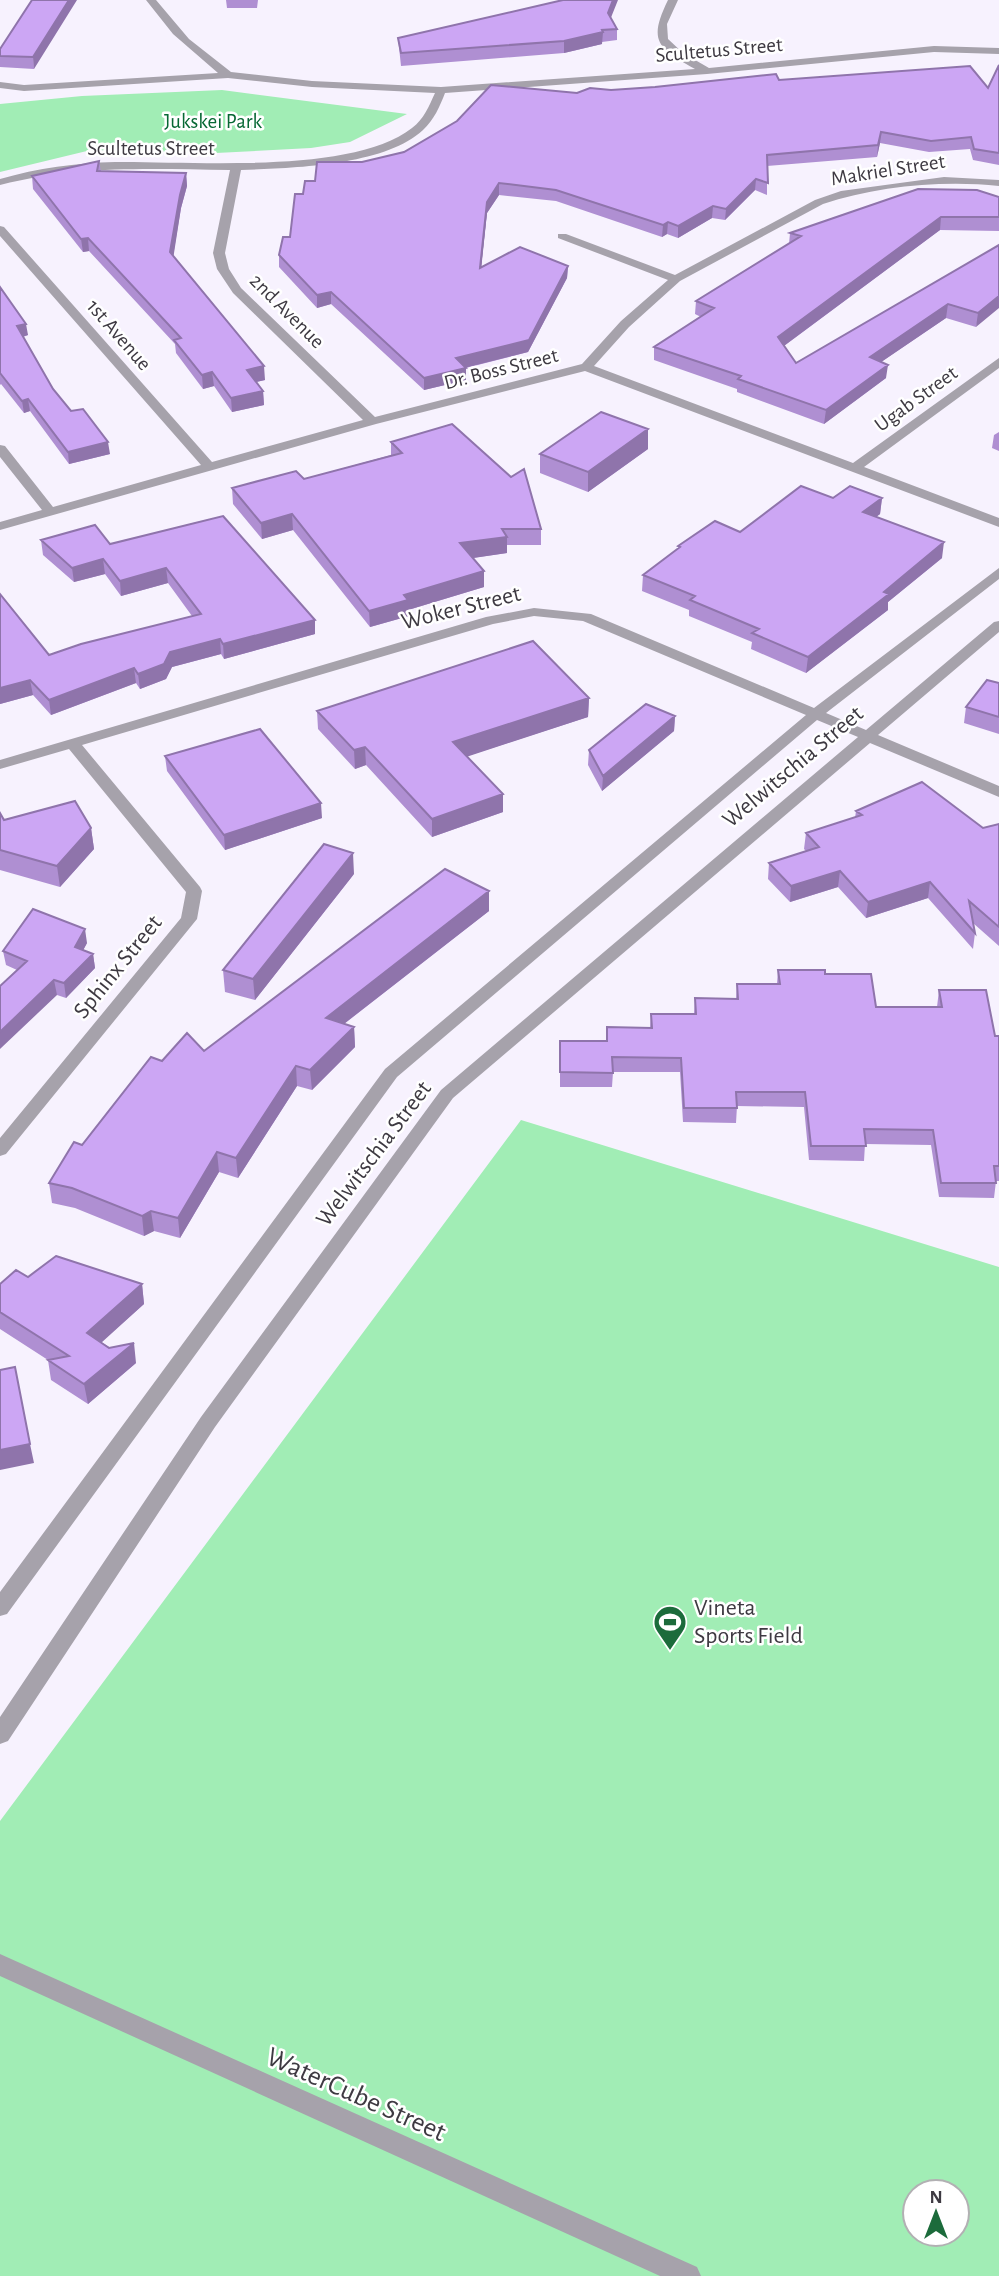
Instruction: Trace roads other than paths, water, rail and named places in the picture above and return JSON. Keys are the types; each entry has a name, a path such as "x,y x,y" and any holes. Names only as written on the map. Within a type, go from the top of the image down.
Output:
{"street":[{"path":"151,0 168,24 199,54 228,75"},
{"path":"673,0 662,26 665,41 676,53 708,71"},
{"name":"Scultetus Street","path":"0,94 24,88 228,75 312,84 441,90 708,71 934,49 999,51"},
{"name":"Scultetus Street","path":"0,85 24,88"},
{"name":"Scultetus Street","path":"0,182 23,175 69,168 236,167 335,158 380,148 409,136 432,116 441,90"},
{"name":"2nd Avenue","path":"236,167 219,253 223,269 237,290 372,421"},
{"name":"Makriel Street","path":"586,367 625,324 676,278 819,202 839,194 944,180 999,183"},
{"name":"1st Avenue","path":"0,229 209,467"},
{"path":"562,236 676,278"},
{"name":"Ugab Street","path":"856,467 999,362"},
{"name":"Dr. Boss Street","path":"0,526 372,421 586,367 999,523"},
{"path":"0,449 51,513"},
{"name":"Welwitschia Street","path":"0,1608 391,1073 816,714 999,572"},
{"name":"Woker Street","path":"0,765 492,620 534,612 586,617 999,792"},
{"name":"Welwitschia Street","path":"0,1735 208,1422 447,1094 999,625"},
{"name":"Sphinx Street","path":"0,1150 189,919 191,910 194,891 73,744"},
{"name":"WaterCube Street","path":"0,1965 688,2276"}],"place":[{"name":"Vineta Sports Field","path":"670,1652"}],"park label":[{"name":"Jukskei Park","path":"213,121"}]}
